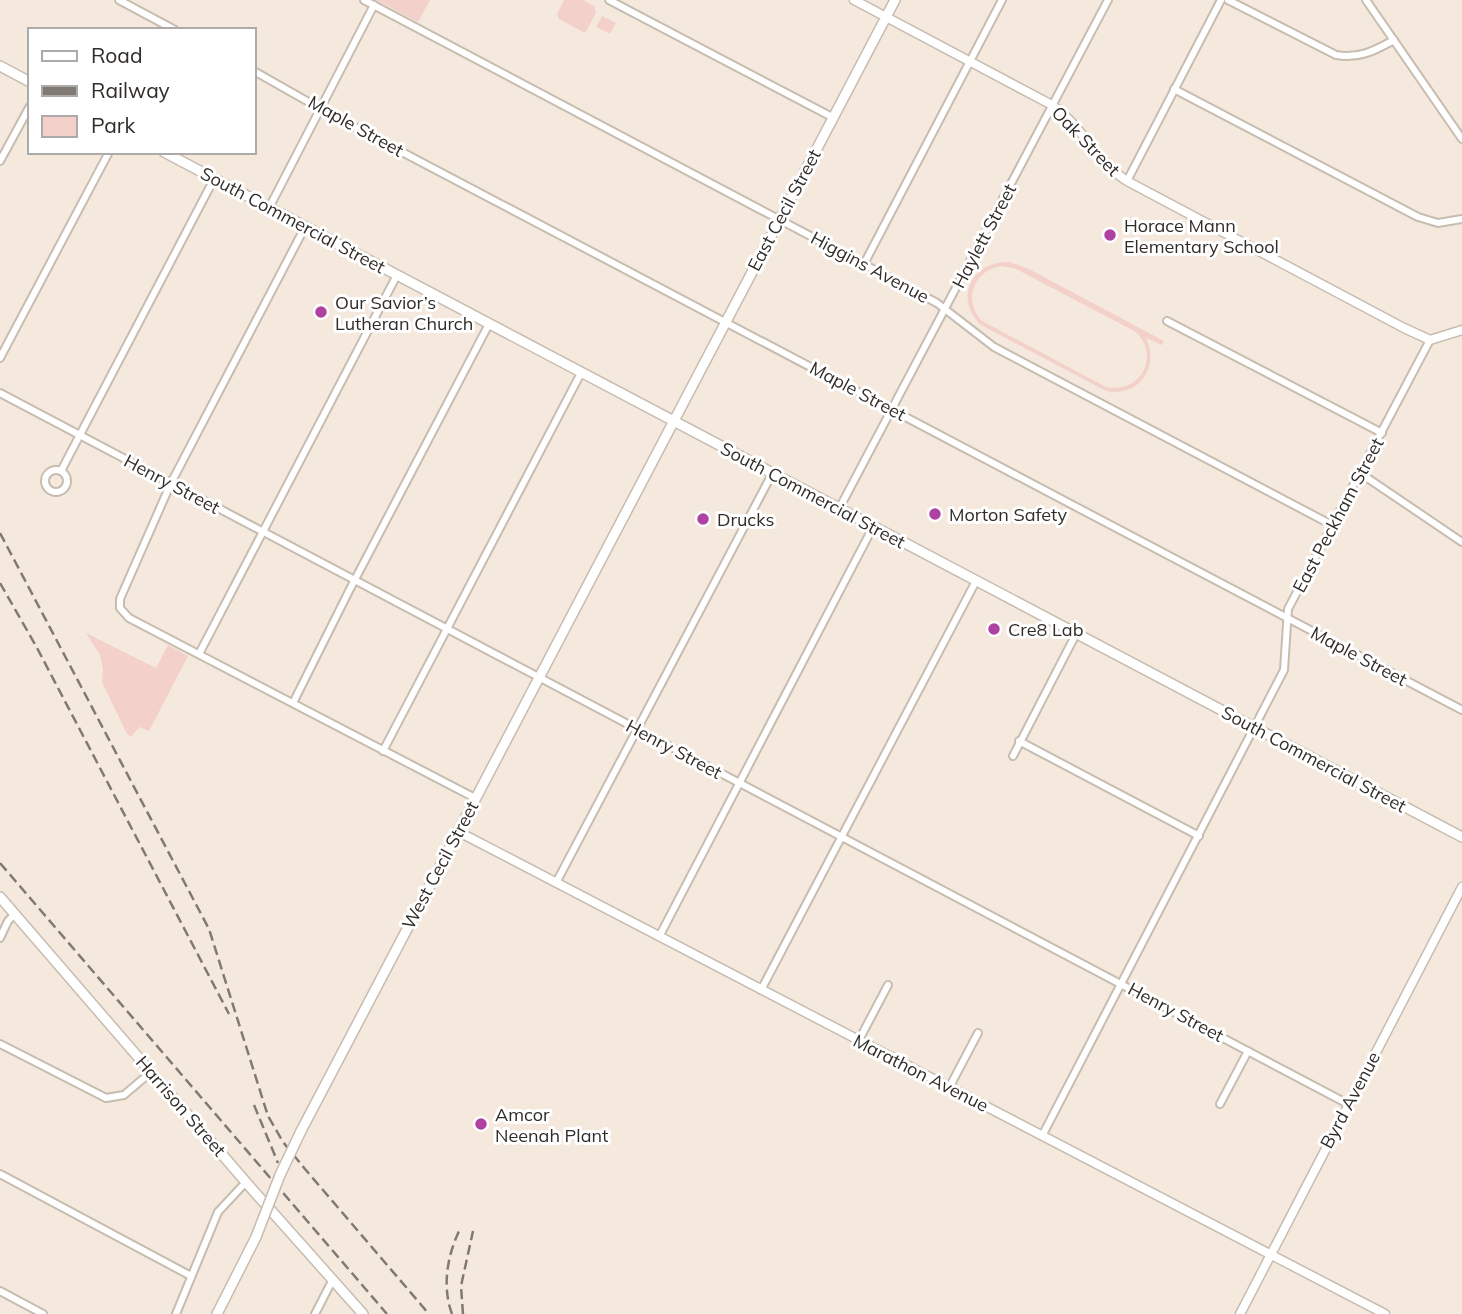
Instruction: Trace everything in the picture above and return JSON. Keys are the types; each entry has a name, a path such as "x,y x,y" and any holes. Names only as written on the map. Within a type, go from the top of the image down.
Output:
{"main road":[{"name":"East Cecil Street","path":"673,421 895,0"},
{"path":"0,66 28,81"},
{"name":"South Commercial Street","path":"168,154 1462,837"},
{"name":"West Cecil Street","path":"217,1314 256,1237 300,1131 673,421"},
{"name":"Harrison Street","path":"0,897 363,1314"}],"street":[{"path":"119,0 171,28"},
{"name":"Higgins Avenue","path":"364,0 945,308 994,346 1332,526"},
{"path":"609,0 832,117"},
{"name":"Oak Street","path":"854,0 1052,105 1080,129 1102,160 1126,181 1430,340"},
{"path":"864,264 1002,0"},
{"name":"Haylett Street","path":"839,509 1108,0"},
{"path":"1126,181 1221,0"},
{"path":"1228,0 1336,55 1352,57 1368,54 1394,40"},
{"path":"1366,0 1462,139"},
{"path":"269,208 374,5"},
{"name":"Maple Street","path":"256,72 1462,710"},
{"path":"1174,89 1418,217 1438,223 1462,219"},
{"path":"0,161 28,110"},
{"path":"0,358 108,154"},
{"path":"61,471 214,179"},
{"path":"305,227 171,483 120,599 120,608 128,618 475,798"},
{"path":"198,654 397,275"},
{"path":"1167,321 1382,433"},
{"path":"293,703 489,324"},
{"path":"1430,340 1462,330"},
{"name":"East Peckham Street","path":"1042,1136 1284,670 1288,609 1430,340"},
{"path":"383,751 581,373"},
{"name":"Henry Street","path":"0,393 1348,1104"},
{"path":"1360,473 1462,542"},
{"path":"556,881 772,474"},
{"path":"660,935 873,527"},
{"path":"761,990 976,581"},
{"path":"1013,756 1076,634"},
{"path":"1020,741 1199,836"},
{"name":"Marathon Avenue","path":"457,831 1385,1314"},
{"name":"Byrd Avenue","path":"1240,1314 1462,887"},
{"path":"0,938 8,921 15,914"},
{"path":"859,1040 888,985"},
{"path":"949,1088 978,1032"},
{"path":"0,1044 106,1098 124,1096 151,1072"},
{"path":"1220,1104 1248,1051"},
{"path":"0,1174 191,1276"},
{"path":"176,1314 218,1212 246,1182"},
{"path":"315,1314 333,1279"},
{"path":"0,1291 43,1314"}],"green space":[{"path":"376,0 430,0 418,22"},
{"path":"564,0 583,0 594,6 596,13 585,33 559,19 557,14"},
{"path":"602,16 616,23 610,34 596,27"},
{"path":"1009,262 1027,268 1164,341 1162,345 1146,338 1150,360 1144,378 1128,390 1106,391 981,325 968,304 968,293 976,274 996,263","holes":["1003,266 1016,269 1136,332 1147,352 1143,372 1137,379 1118,388 1106,387 982,321 976,313 972,295 978,279 993,268"]},
{"path":"86,633 156,668 168,645 188,656 149,731 140,727 130,737 126,732 102,682 100,655"}],"railway":[{"path":"0,533 209,929 268,1116 283,1142 429,1314"},
{"path":"0,583 36,646 229,1014"},
{"path":"0,863 387,1314"},
{"path":"254,1105 278,1163"},
{"path":"452,1314 447,1293 447,1272 459,1231"},
{"path":"463,1314 461,1286 473,1231"}],"place":[{"name":"Horace Mann Elementary School","path":"1110,235"},
{"name":"Our Savior’s Lutheran Church","path":"321,312"},
{"name":"Morton Safety","path":"935,514"},
{"name":"Drucks","path":"703,519"},
{"name":"Cre8 Lab","path":"994,629"},
{"name":"Amcor Neenah Plant","path":"481,1124"}]}
